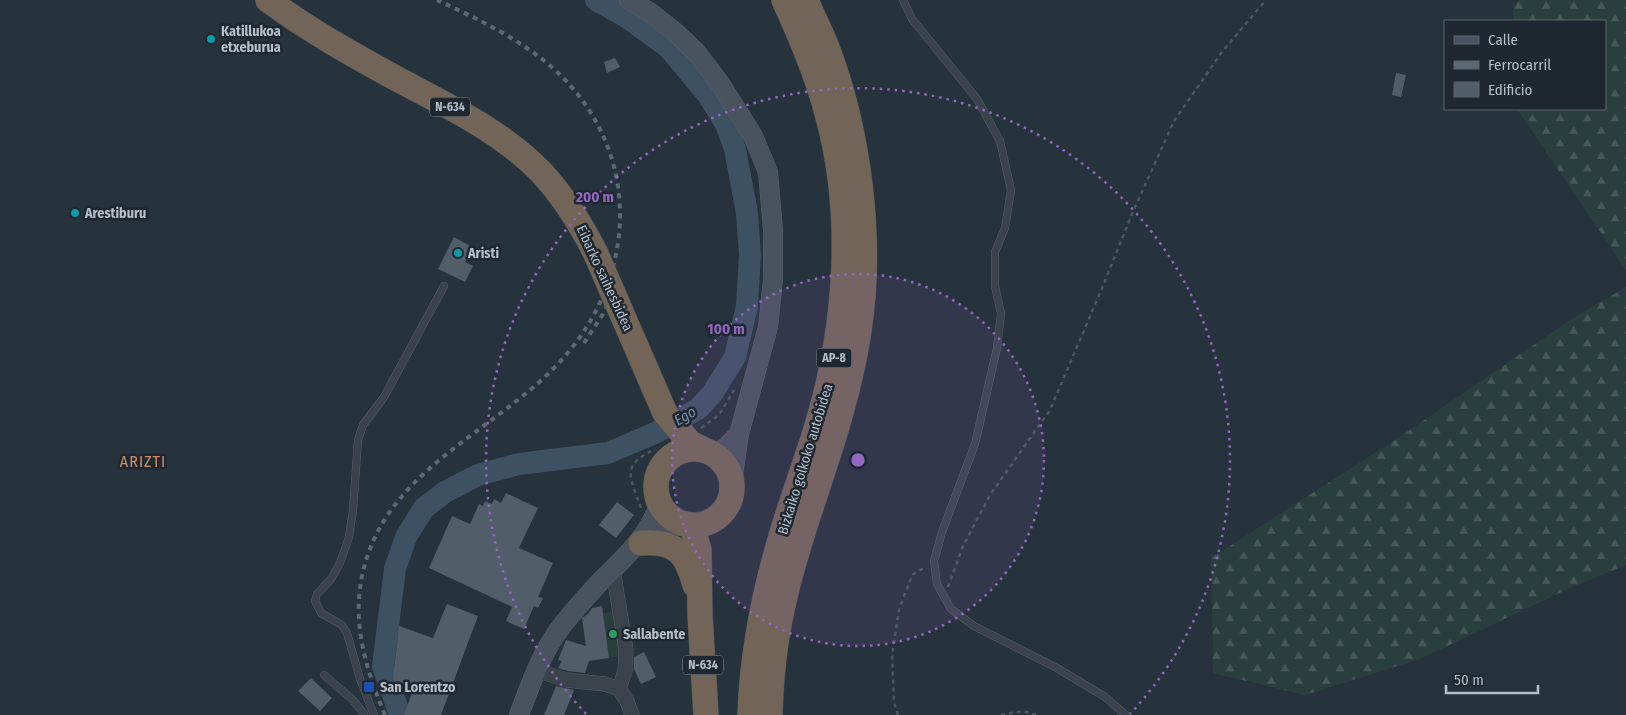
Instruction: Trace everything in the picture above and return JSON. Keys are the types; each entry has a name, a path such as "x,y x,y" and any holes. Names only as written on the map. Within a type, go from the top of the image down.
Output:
{"highway":[{"name":"Eibarko saihesbidea","path":"268,0 345,51 461,113 495,134 520,153 561,195 580,222 687,436 667,452 658,478 657,490 660,502"},
{"name":"Bizkaiko golkoko autobidea","path":"750,715 751,685 757,641 768,587 782,534 817,425 831,371 840,322 843,278 844,226 840,178 829,121 806,49 784,0"},
{"name":"Bizkaiko golkoko autobidea","path":"770,715 775,651 786,592 836,432 851,374 859,329 863,281 863,225 859,172 846,111 826,44 806,0"},
{"path":"662,467 670,458 680,452 692,449 687,436"},
{"name":"N-634","path":"687,436 723,462 729,471 732,482"},
{"path":"660,502 665,511 688,525 714,520 728,504 732,493 732,482"},
{"path":"700,579 722,512"},
{"path":"688,525 699,550 700,579"},
{"path":"639,544 654,542 666,545 676,549 685,557 695,585 700,615"},
{"name":"N-634","path":"700,579 700,615 706,715"}],"street":[{"path":"629,0 651,13 697,53 721,86 752,136 768,172 773,230 773,279 768,327 739,434 732,482"},
{"path":"687,436 726,447 739,434"},
{"path":"639,544 655,516 660,502"},
{"path":"519,715 536,670 563,624 639,544 665,529 688,525"},
{"path":"613,570 626,650 624,670 619,689"},
{"path":"536,670 566,680 604,684 619,689 632,715"}],"lane":[{"path":"904,0 912,19 977,99 1000,141 1011,190 1005,228 995,252 995,286 1001,314 997,348 975,444 942,532 934,561 937,584 951,610 974,626 1057,668 1105,696 1126,715"},
{"path":"374,715 360,678 347,633 342,625 321,613 315,602 317,594 331,579 340,563 349,537 354,510 358,440 363,425 388,390 444,286"},
{"path":"324,676 353,700 364,715"}],"path":[{"path":"944,598 963,546 990,495 1050,410 1132,214 1174,121 1222,52 1266,0"},
{"path":"687,436 718,415 739,382"},
{"path":"898,715 894,702 892,655 899,610 912,575 934,561"},
{"path":"1001,715 1023,712 1037,715"}],"green space":[{"path":"1519,0 1626,0 1626,270 1518,110 1606,110 1606,20 1513,20 1513,7"},
{"path":"1626,287 1626,565 1570,588 1420,659 1305,695 1213,673 1211,558 1395,440 1567,322"},
{"name":"Sallabente","path":"616,611 623,656 609,658 603,613"}],"building":[{"path":"615,58 620,67 607,73 604,62"},
{"path":"1396,73 1406,75 1401,97 1392,95"},
{"name":"Aristi","path":"454,237 472,247 465,262 473,266 465,282 438,269"},
{"path":"506,493 538,508 519,548 553,563 538,597 543,598 538,608 534,606 524,629 506,621 512,607 429,568 452,516 470,524 479,504 483,506 485,501 492,504 494,499 501,503"},
{"path":"617,502 634,515 616,538 599,525"},
{"path":"447,604 478,616 441,715 404,715 414,687 396,685 393,678 399,626 433,638"},
{"path":"602,606 609,658 589,661 585,673 558,668 562,661 558,660 566,640 586,646 582,618 592,608"},
{"path":"644,652 656,677 641,684 634,669 634,657"},
{"path":"311,678 332,698 320,711 298,691"},
{"path":"556,686 574,690 564,715 544,715"}],"waterway":[{"name":"Ego","path":"400,715 383,666 395,569 406,537 424,508 445,492 478,475 519,464 608,453 655,433 698,409 712,394 735,357 747,306 750,255 747,213 735,149 726,124 708,95 668,47 625,16 596,0"}],"railway":[{"path":"385,715 368,670 360,625 361,581 376,535 391,509 411,486 433,465 532,388 554,368 582,334 602,297 615,258 620,218 617,178 605,139 584,102 554,69 527,48 483,22 437,0"},
{"path":"584,343 610,300"}],"place":[{"name":"Katillukoa etxeburua","path":"211,39"},
{"name":"Arestiburu","path":"75,213"},
{"name":"Aristi","path":"458,253"},
{"name":"Sallabente","path":"613,634"},
{"name":"San Lorentzo","path":"369,687"}],"district":[{"name":"ARIZTI","path":"143,461"}]}
